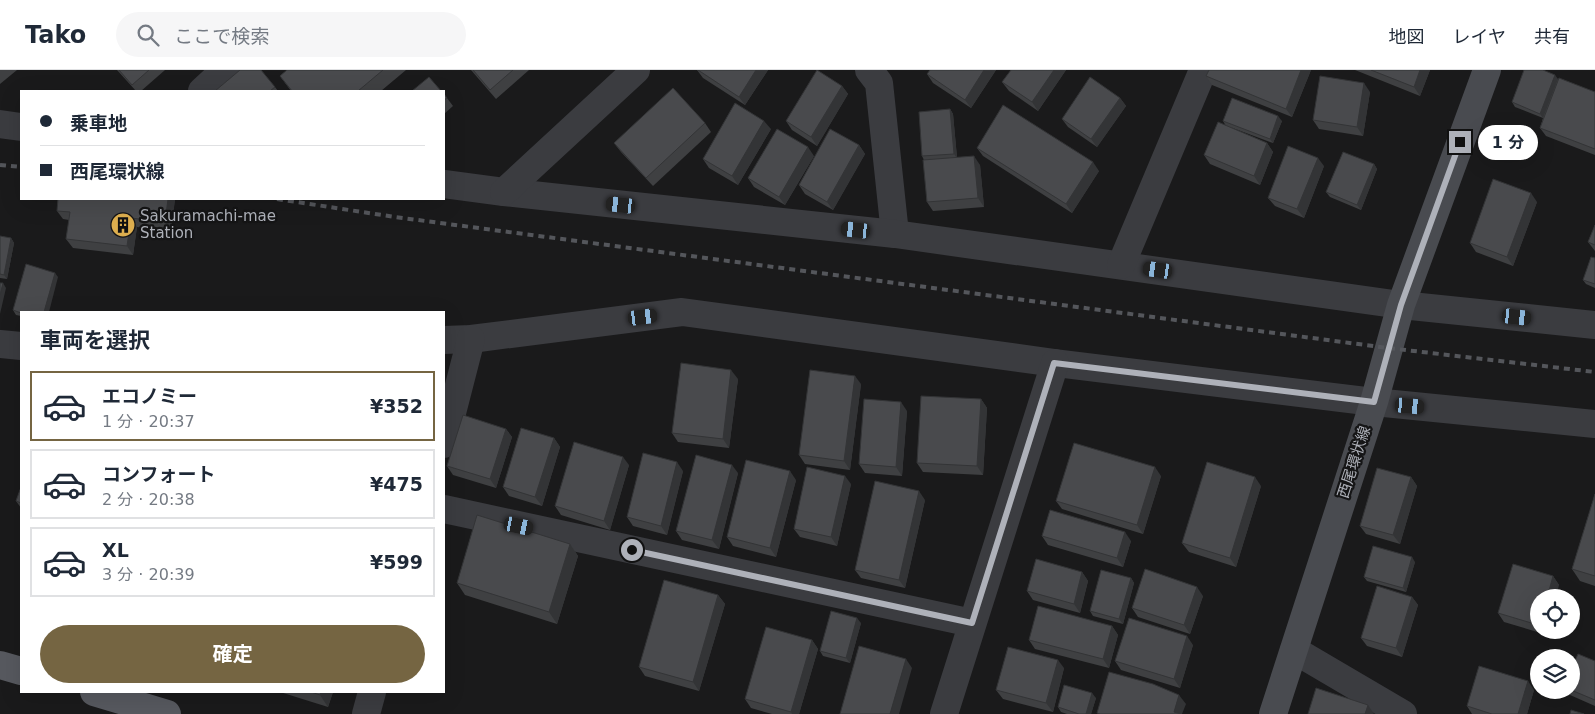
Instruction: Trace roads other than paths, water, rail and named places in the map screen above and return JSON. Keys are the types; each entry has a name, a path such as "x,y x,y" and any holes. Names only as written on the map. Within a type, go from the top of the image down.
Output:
{"main road":[{"name":"西尾環状線","path":"1273,714 1374,402 1401,305 1486,70"},
{"path":"0,665 20,671"},
{"path":"97,693 167,714"}],"street":[{"path":"203,90 225,70"},
{"path":"504,192 636,70"},
{"path":"1121,265 1203,70"},
{"path":"879,74 895,234"},
{"path":"0,124 20,127"},
{"path":"445,184 895,234 1401,305 1595,325"},
{"path":"445,340 471,339 682,312 1054,363 1374,402 1595,424"},
{"path":"445,440 471,339"},
{"path":"0,344 20,346"},
{"path":"944,714 1054,363"},
{"path":"445,509 972,623"},
{"path":"1294,650 1403,714"},
{"path":"366,714 372,693"}],"railway":[{"path":"0,165 20,167"},
{"path":"284,200 395,217 1388,348 1595,372"}],"place":[{"name":"Sakuramachi-mae Station","path":"123,225"}]}
